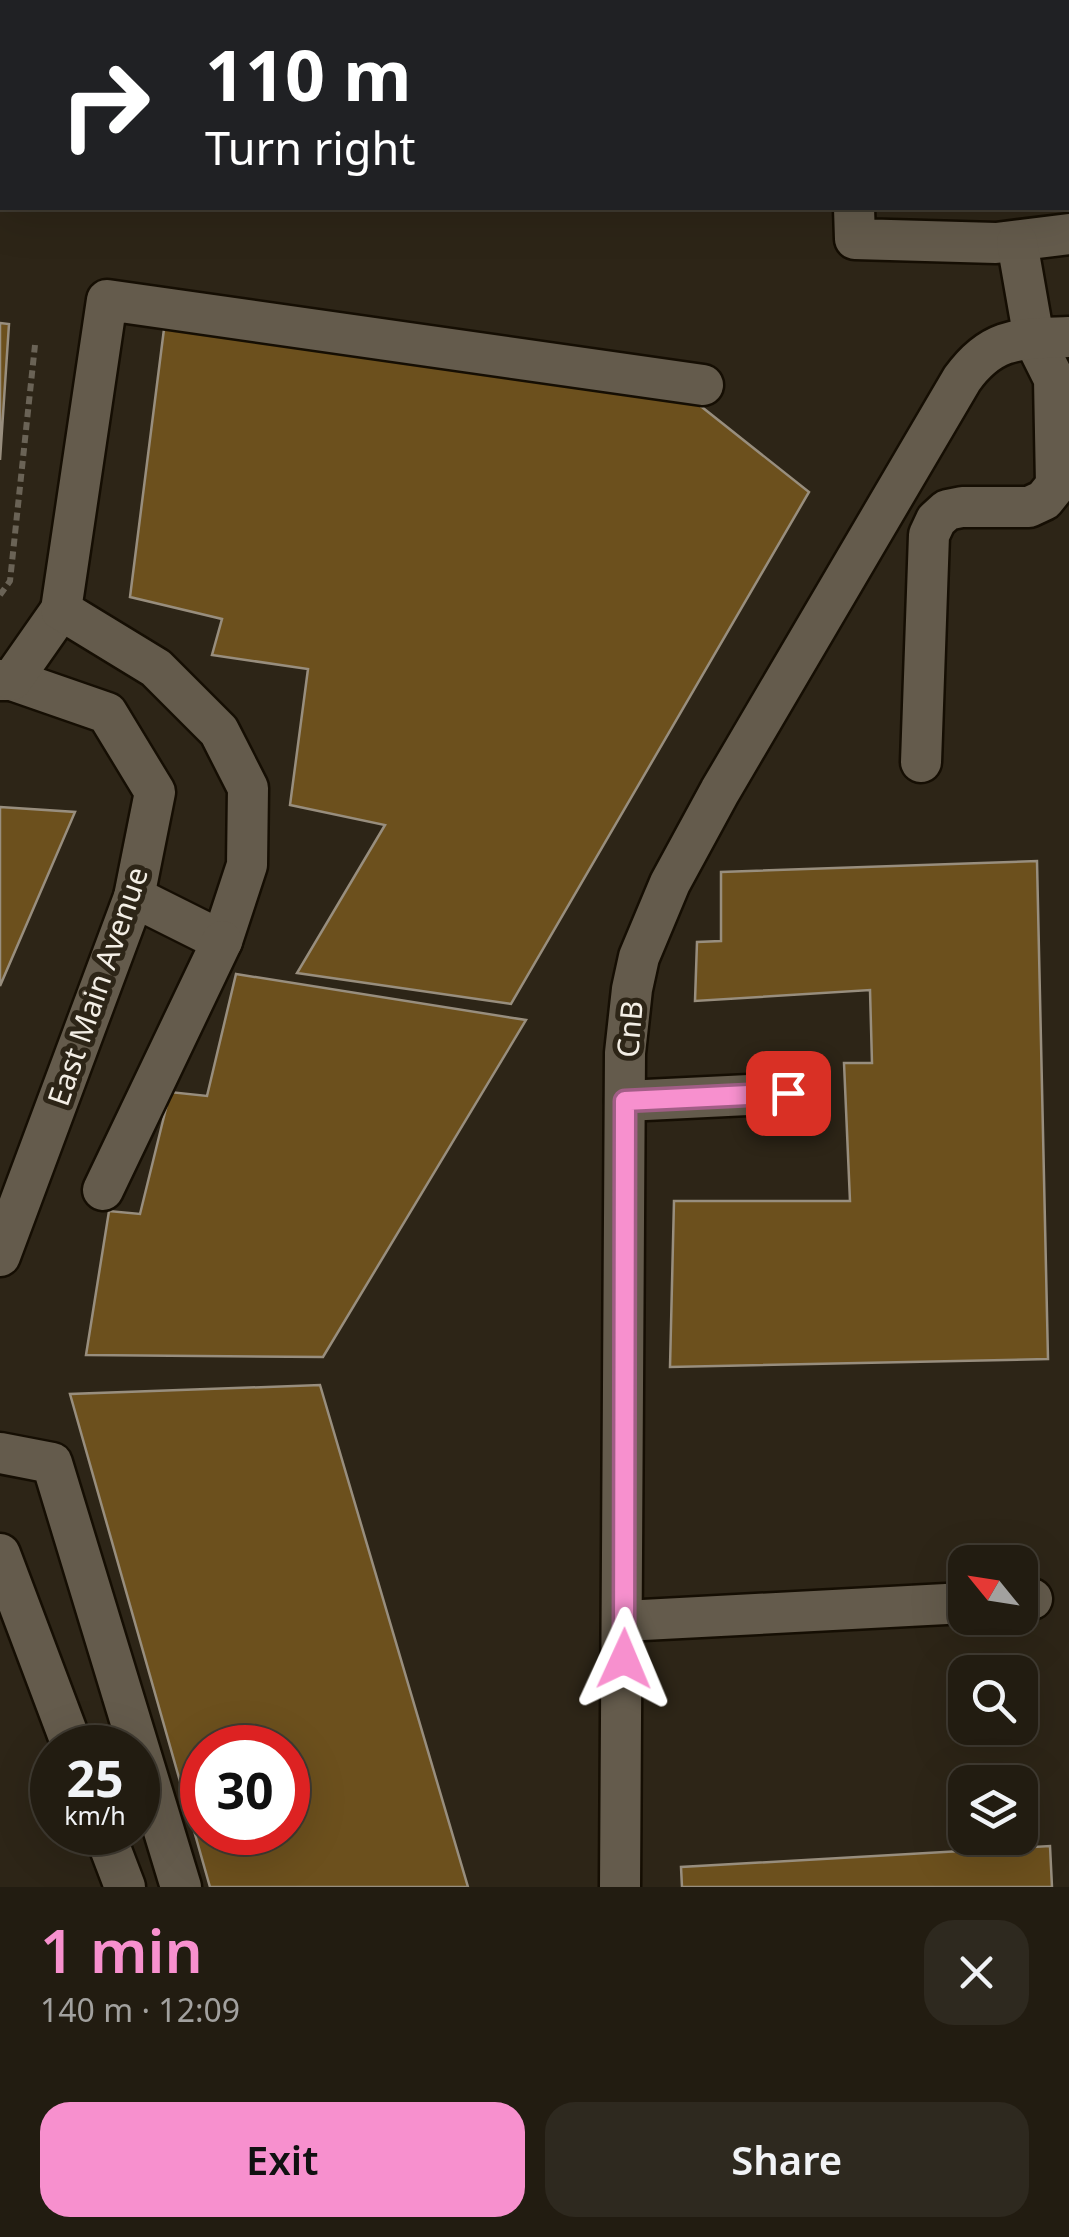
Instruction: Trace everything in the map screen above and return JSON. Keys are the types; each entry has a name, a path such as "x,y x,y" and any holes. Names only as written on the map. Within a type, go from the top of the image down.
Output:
{"street":[{"path":"854,210 855,239 1017,242 1067,226"},
{"path":"921,762 929,535 936,520 947,510 1057,509 1061,379 1052,338 1017,242"},
{"path":"6,680 61,610 107,300 703,385"},
{"name":"CnB","path":"620,1887 625,1101 627,1024 639,957 652,921 693,839 962,379 978,358 994,346 1052,338"},
{"path":"61,610 156,668 219,731 248,788 247,865 222,941 103,1190"},
{"name":"East Main Avenue","path":"0,1256 134,897 155,792 107,714 6,680"},
{"path":"134,897 222,941"},
{"path":"625,1101 788,1093"},
{"path":"0,1452 52,1463 182,1887"},
{"path":"0,1554 63,1725"},
{"path":"624,1621 948,1604"},
{"path":"113,1855 125,1887"}],"path":[{"path":"0,595 10,581 34,345"}],"building":[{"path":"0,323 9,324 0,460"},
{"path":"164,329 693,400 809,492 511,1004 297,973 385,825 290,805 308,669 212,655 222,619 130,597"},
{"path":"0,807 75,812 0,986"},
{"path":"1037,861 1048,1359 670,1367 674,1201 850,1201 844,1063 872,1063 870,990 695,1001 697,942 721,941 721,872"},
{"path":"236,974 526,1020 323,1357 86,1355 109,1211 140,1214 170,1092 207,1096"},
{"path":"320,1385 468,1887 210,1887 201,1855 310,1855 310,1725 180,1725 180,1781 70,1394"},
{"path":"1050,1846 1052,1887 682,1887 681,1867 948,1852 948,1855 1038,1855 1038,1847"}],"route":[{"path":"624,1659 625,1101 788,1093"}]}
